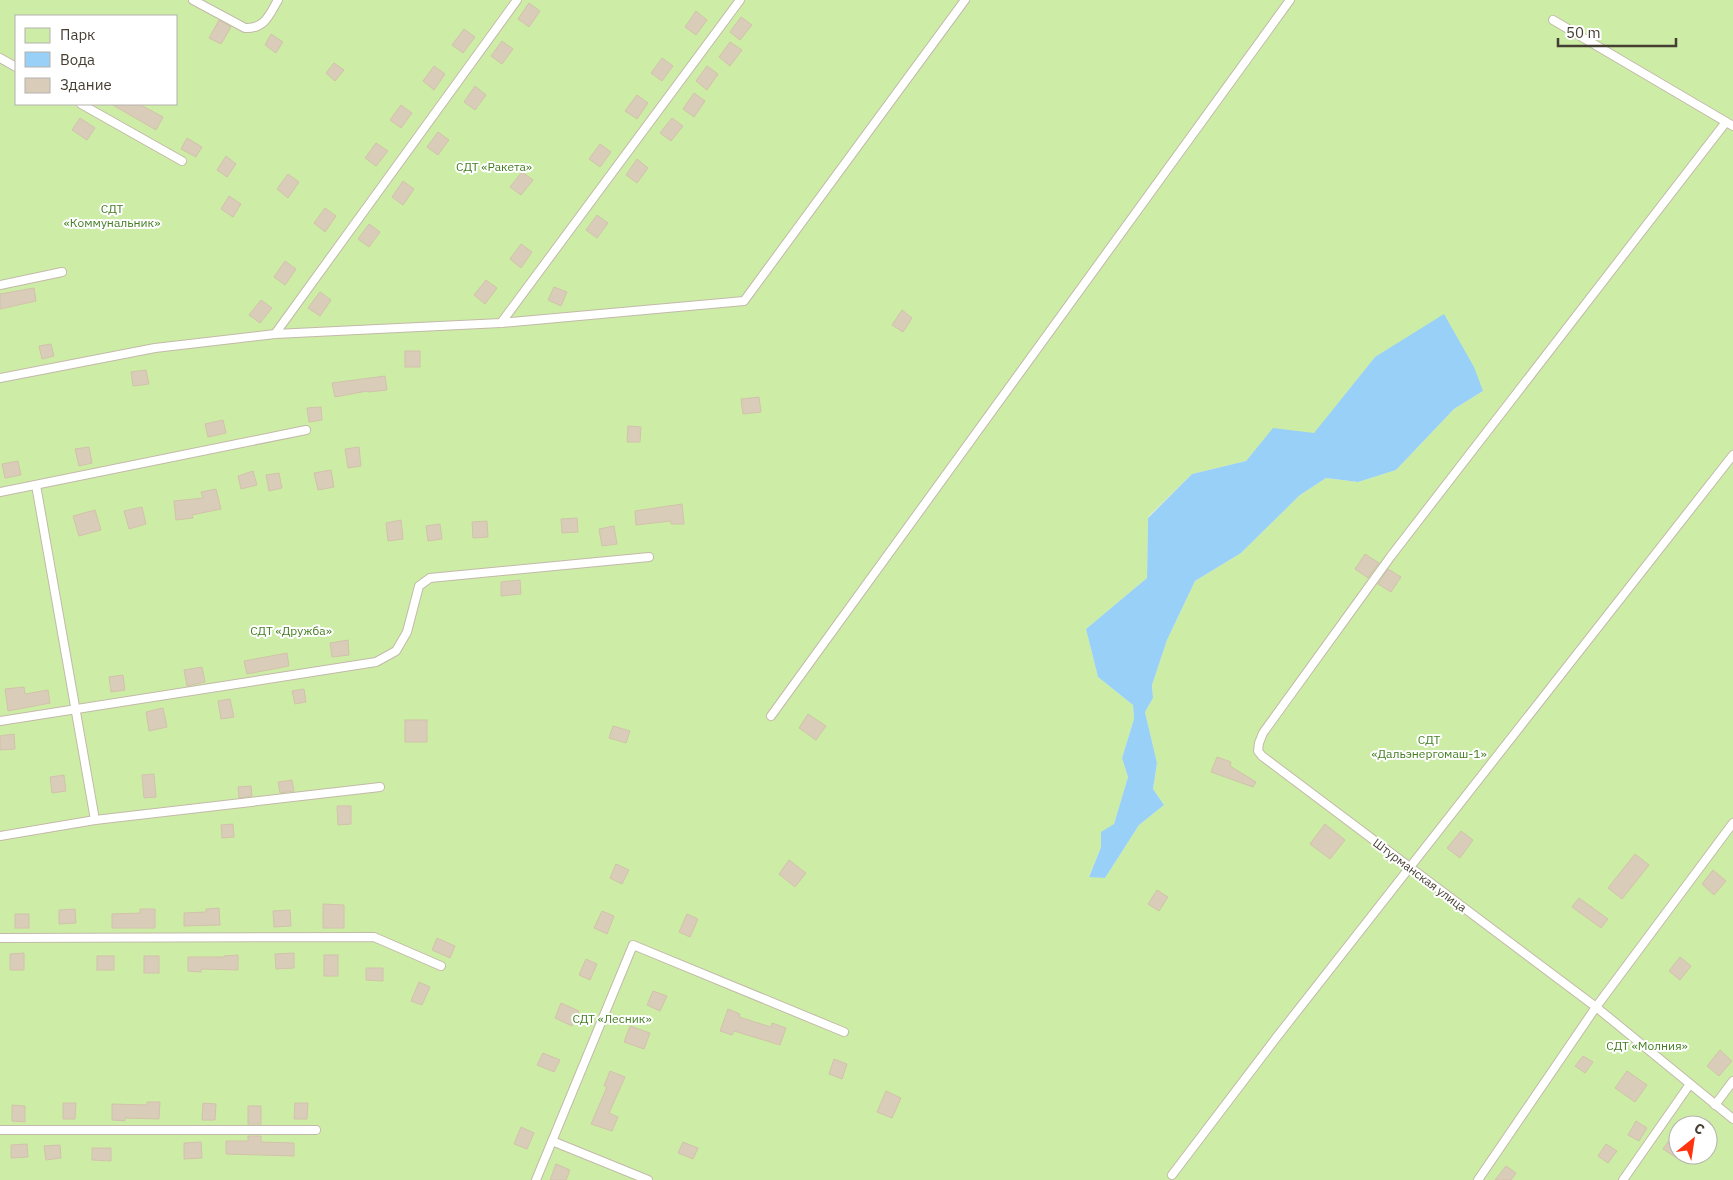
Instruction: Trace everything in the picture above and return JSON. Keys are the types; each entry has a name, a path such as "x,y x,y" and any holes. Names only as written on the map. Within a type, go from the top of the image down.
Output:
{"lane":[{"path":"193,0 245,28 254,29 263,23 278,0"},
{"path":"275,334 517,0"},
{"path":"501,323 740,0"},
{"path":"0,378 155,348 275,334 501,323 744,301 965,0"},
{"path":"771,716 1290,0"},
{"path":"1553,20 1730,124"},
{"path":"0,58 15,66"},
{"path":"83,105 182,161"},
{"name":"Штурманская улица","path":"1730,124 1391,556 1263,733 1258,751 1262,756 1596,1007 1733,1119"},
{"path":"0,285 62,272"},
{"path":"0,492 306,430"},
{"path":"1172,1175 1276,1038 1733,455"},
{"path":"36,485 95,820"},
{"path":"0,721 376,662 396,651 407,632 418,586 430,578 649,558"},
{"path":"0,836 95,820 380,787"},
{"path":"1478,1180 1596,1007 1733,823"},
{"path":"0,938 374,937 441,966"},
{"path":"536,1180 633,946 844,1032"},
{"path":"1715,1105 1733,1081"},
{"path":"1623,1180 1690,1084"},
{"path":"0,1130 316,1130"},
{"path":"552,1141 648,1180"}],"green space":[{"path":"0,0 1733,0 1733,1180 0,1180","holes":["1375,357 1483,391 1454,409 1396,470 1358,482 1326,478 1300,495 1241,553 1195,581 1167,640 1152,685 1153,698 1145,712 1157,763 1153,789 1164,805 1139,825 1105,878 1089,876 1101,847 1114,824 1128,777 1122,758 1134,719 1133,705 1098,677 1086,629 1147,578 1148,517 1192,474 1246,461 1273,429 1314,434"]}],"water":[{"path":"1444,314 1474,367 1483,391 1454,409 1396,470 1358,482 1326,478 1300,495 1241,553 1195,581 1167,640 1152,685 1153,698 1145,712 1157,763 1153,789 1164,805 1139,825 1105,878 1089,877 1101,847 1101,832 1114,824 1128,777 1122,758 1134,719 1133,705 1098,677 1086,629 1147,578 1148,518 1192,474 1246,461 1273,428 1314,433 1375,357"}],"building":[{"path":"529,3 540,11 529,27 518,19"},
{"path":"696,11 707,20 696,35 685,27"},
{"path":"741,17 752,25 740,40 730,32"},
{"path":"219,20 231,27 221,44 209,38"},
{"path":"464,29 475,37 463,53 452,45"},
{"path":"271,34 283,42 276,53 265,45"},
{"path":"502,41 513,49 502,64 491,56"},
{"path":"730,42 742,50 730,66 719,57"},
{"path":"662,58 673,66 662,81 651,73"},
{"path":"334,63 344,70 335,81 326,73"},
{"path":"434,66 445,74 434,90 423,81"},
{"path":"707,66 718,74 707,90 696,81"},
{"path":"475,86 486,95 475,110 464,102"},
{"path":"694,93 705,101 694,117 683,109"},
{"path":"637,95 648,103 637,119 625,111"},
{"path":"113,105 141,105 163,117 156,130"},
{"path":"401,105 412,113 401,128 390,120"},
{"path":"80,118 95,128 87,140 72,130"},
{"path":"672,118 683,126 671,141 660,133"},
{"path":"438,132 449,140 438,155 427,147"},
{"path":"187,138 202,147 196,157 181,149"},
{"path":"376,143 388,151 376,166 365,158"},
{"path":"600,144 611,152 600,167 589,159"},
{"path":"226,156 236,164 227,177 217,170"},
{"path":"637,159 648,168 637,183 626,175"},
{"path":"522,172 533,180 521,195 510,187"},
{"path":"288,174 299,182 288,198 277,189"},
{"path":"403,181 414,189 403,205 392,197"},
{"path":"229,196 241,204 233,217 221,209"},
{"path":"325,208 336,216 325,232 314,223"},
{"path":"597,215 608,223 597,238 586,230"},
{"path":"369,224 380,232 369,247 358,239"},
{"path":"521,244 532,252 521,268 510,259"},
{"path":"285,261 296,269 285,285 274,277"},
{"path":"486,280 497,288 485,304 474,295"},
{"path":"554,287 567,292 561,306 548,300"},
{"path":"34,288 36,301 0,309 0,294"},
{"path":"320,292 331,300 320,316 308,308"},
{"path":"261,300 272,308 260,323 249,315"},
{"path":"902,310 912,318 903,332 892,325"},
{"path":"51,344 54,356 42,359 39,346"},
{"path":"405,351 420,351 420,367 405,367"},
{"path":"146,370 149,384 133,386 131,372"},
{"path":"385,376 387,390 367,391 335,397 332,383"},
{"path":"759,397 761,412 743,414 741,399"},
{"path":"321,407 322,420 309,422 307,408"},
{"path":"223,420 226,433 208,437 205,424"},
{"path":"628,426 641,427 640,442 627,442"},
{"path":"89,447 92,463 79,466 75,449"},
{"path":"359,447 361,466 348,468 345,449"},
{"path":"18,461 21,475 5,478 2,464"},
{"path":"331,470 334,487 318,490 314,473"},
{"path":"253,471 257,485 241,489 238,476"},
{"path":"279,473 282,488 269,491 266,475"},
{"path":"216,489 221,509 192,515 193,518 176,520 174,501 203,498 201,492"},
{"path":"682,504 684,524 671,524 671,521 636,525 635,511"},
{"path":"142,507 146,524 129,529 124,511"},
{"path":"95,510 101,530 79,536 73,516"},
{"path":"577,518 578,532 562,533 561,519"},
{"path":"401,520 403,539 388,541 386,523"},
{"path":"487,521 488,537 473,538 472,522"},
{"path":"440,524 442,539 428,541 426,526"},
{"path":"614,526 617,544 602,546 599,529"},
{"path":"1365,554 1379,563 1368,578 1355,569"},
{"path":"1388,569 1401,577 1391,592 1378,584"},
{"path":"520,580 521,594 501,596 501,582"},
{"path":"348,640 349,655 332,657 330,643"},
{"path":"287,653 289,666 247,674 244,661"},
{"path":"202,667 205,682 187,686 184,670"},
{"path":"123,675 125,690 111,692 109,677"},
{"path":"24,687 25,694 48,690 50,703 8,711 5,689"},
{"path":"304,689 306,702 295,704 292,691"},
{"path":"230,699 234,717 221,719 218,701"},
{"path":"163,708 167,727 149,731 146,712"},
{"path":"808,714 826,726 816,740 799,728"},
{"path":"405,720 427,720 427,742 405,742"},
{"path":"613,726 630,731 626,743 609,738"},
{"path":"14,734 15,749 0,750 0,736"},
{"path":"1217,757 1231,762 1230,766 1256,782 1253,787 1211,772"},
{"path":"154,774 156,797 144,798 142,775"},
{"path":"64,775 66,791 52,793 50,777"},
{"path":"292,780 294,791 280,793 278,782"},
{"path":"251,786 252,796 239,798 238,787"},
{"path":"337,806 351,806 351,824 338,825"},
{"path":"233,824 234,837 222,838 221,825"},
{"path":"1325,824 1345,840 1330,859 1310,844"},
{"path":"1461,831 1473,840 1460,858 1447,848"},
{"path":"1635,854 1649,865 1622,899 1608,888"},
{"path":"789,860 806,873 795,887 779,874"},
{"path":"616,864 629,870 622,884 610,878"},
{"path":"1713,870 1726,881 1714,895 1702,884"},
{"path":"1157,890 1168,897 1159,911 1148,904"},
{"path":"1579,898 1608,919 1601,928 1572,907"},
{"path":"323,904 344,905 344,928 323,928"},
{"path":"219,908 220,925 184,926 184,913 206,912 206,909"},
{"path":"75,909 76,923 59,924 59,910"},
{"path":"140,909 155,909 155,928 112,928 112,914 140,913"},
{"path":"290,910 291,926 274,927 273,911"},
{"path":"602,911 614,916 607,934 594,928"},
{"path":"15,914 29,914 29,928 15,928"},
{"path":"687,914 698,919 690,937 679,932"},
{"path":"437,938 455,946 450,958 432,950"},
{"path":"24,953 24,970 10,970 10,954"},
{"path":"294,953 294,968 276,969 275,954"},
{"path":"238,955 238,970 201,969 201,972 188,971 188,957"},
{"path":"324,955 338,955 338,976 324,976"},
{"path":"97,956 114,956 114,970 97,970"},
{"path":"144,956 159,956 159,973 144,973"},
{"path":"1680,957 1691,966 1680,980 1669,971"},
{"path":"586,959 597,964 590,980 579,975"},
{"path":"366,968 383,968 383,981 366,980"},
{"path":"419,982 430,987 422,1005 411,1001"},
{"path":"653,991 667,996 660,1011 647,1005"},
{"path":"561,1003 579,1011 572,1026 555,1018"},
{"path":"728,1009 740,1014 739,1017 771,1027 772,1023 786,1028 780,1045 734,1031 732,1035 720,1031"},
{"path":"630,1026 650,1033 644,1049 624,1042"},
{"path":"1720,1050 1732,1061 1719,1076 1707,1066"},
{"path":"543,1053 560,1060 554,1072 537,1065"},
{"path":"1583,1056 1593,1062 1585,1073 1575,1066"},
{"path":"834,1059 847,1064 842,1079 829,1074"},
{"path":"610,1071 625,1077 609,1113 618,1117 612,1131 591,1124 607,1087 604,1086"},
{"path":"1627,1071 1647,1085 1635,1102 1615,1088"},
{"path":"886,1091 901,1098 892,1118 877,1112"},
{"path":"147,1102 160,1102 159,1119 125,1118 125,1121 112,1120 112,1104 147,1105"},
{"path":"63,1103 76,1103 75,1119 63,1119"},
{"path":"203,1103 216,1104 215,1120 202,1120"},
{"path":"295,1103 308,1103 307,1119 294,1119"},
{"path":"12,1105 25,1106 25,1122 12,1121"},
{"path":"248,1106 261,1106 261,1124 248,1124"},
{"path":"1636,1121 1647,1128 1639,1141 1628,1135"},
{"path":"521,1127 534,1133 527,1149 514,1144"},
{"path":"248,1136 261,1136 261,1142 294,1143 294,1156 226,1154 226,1141 248,1141"},
{"path":"201,1142 202,1158 184,1159 184,1143"},
{"path":"683,1142 698,1148 693,1159 678,1153"},
{"path":"1668,1142 1668,1152 1663,1149"},
{"path":"27,1144 28,1157 11,1158 11,1145"},
{"path":"1606,1144 1617,1151 1608,1163 1598,1156"},
{"path":"60,1145 61,1158 46,1160 44,1146"},
{"path":"92,1148 111,1148 111,1161 92,1160"},
{"path":"556,1164 570,1170 566,1180 550,1180"},
{"path":"1506,1166 1516,1173 1511,1180 1495,1180"}],"park label":[{"name":"СДТ «Ракета»","path":"494,166"},
{"name":"СДТ «Коммунальник»","path":"112,215"},
{"name":"СДТ «Дружба»","path":"291,630"},
{"name":"СДТ «Дальэнергомаш-1»","path":"1429,746"},
{"name":"СДТ «Лесник»","path":"612,1018"},
{"name":"СДТ «Молния»","path":"1647,1045"}]}
